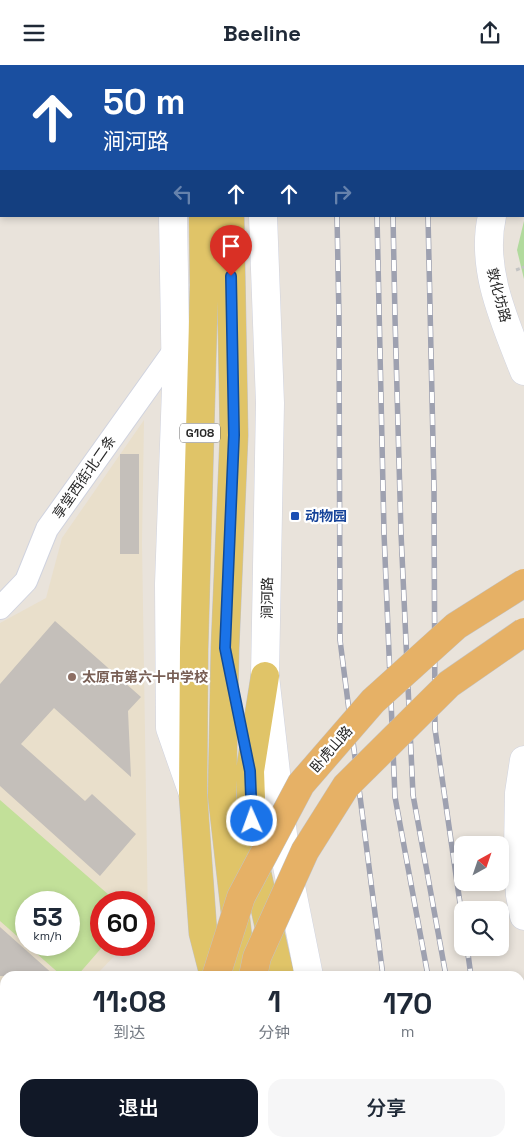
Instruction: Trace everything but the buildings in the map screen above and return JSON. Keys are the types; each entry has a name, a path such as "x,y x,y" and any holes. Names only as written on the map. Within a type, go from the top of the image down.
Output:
{"highway":[{"name":"卧虎山路","path":"217,971 241,897 301,784 373,701 456,626 524,583"},
{"path":"254,971 257,957 305,851 346,786 449,684 524,632"}],"main road":[{"path":"173,217 176,389 169,584 170,729 193,794"},
{"name":"G108","path":"203,217 204,285 194,649 193,794 203,933 214,971"},
{"name":"G108","path":"230,217 234,435 225,648 222,796 238,938 248,971"},
{"name":"涧河路","path":"263,217 270,403 265,676 286,861 308,971"},
{"name":"敦化坊路","path":"492,217 489,229 489,255 493,281 502,313 524,371"},
{"name":"敦化坊路","path":"509,217 506,265 519,316 524,328"},
{"path":"225,648 250,771 252,855 279,971"},
{"path":"250,771 265,676"},
{"path":"524,760 519,793 518,852 520,895 524,916"}],"street":[{"name":"享堂西街北二条","path":"0,608 26,581 48,529 176,348"}],"path":[{"path":"516,269 524,267"}],"shaded area":[{"name":"太原市第六十中学校","path":"144,420 142,543 148,891 90,891 90,956 114,956 100,971 0,971 0,623 46,598 62,538"}],"green space":[{"path":"524,221 524,279 517,250"},
{"path":"0,800 104,891 90,891 90,956 94,956 81,971 56,971 39,956 80,956 80,891 15,891 15,934 0,921"}],"railway":[{"path":"337,217 340,640 382,971"},
{"path":"377,217 384,533 395,797 427,971"},
{"path":"393,217 401,533 413,795 445,971"},
{"path":"428,217 434,488 435,729 460,901"},
{"path":"468,956 470,971"}],"place":[{"name":"动物园","path":"295,516"},
{"name":"太原市第六十中学校","path":"72,677"}],"route":[{"path":"231,276 234,435 225,648 250,771 252,821"}]}
